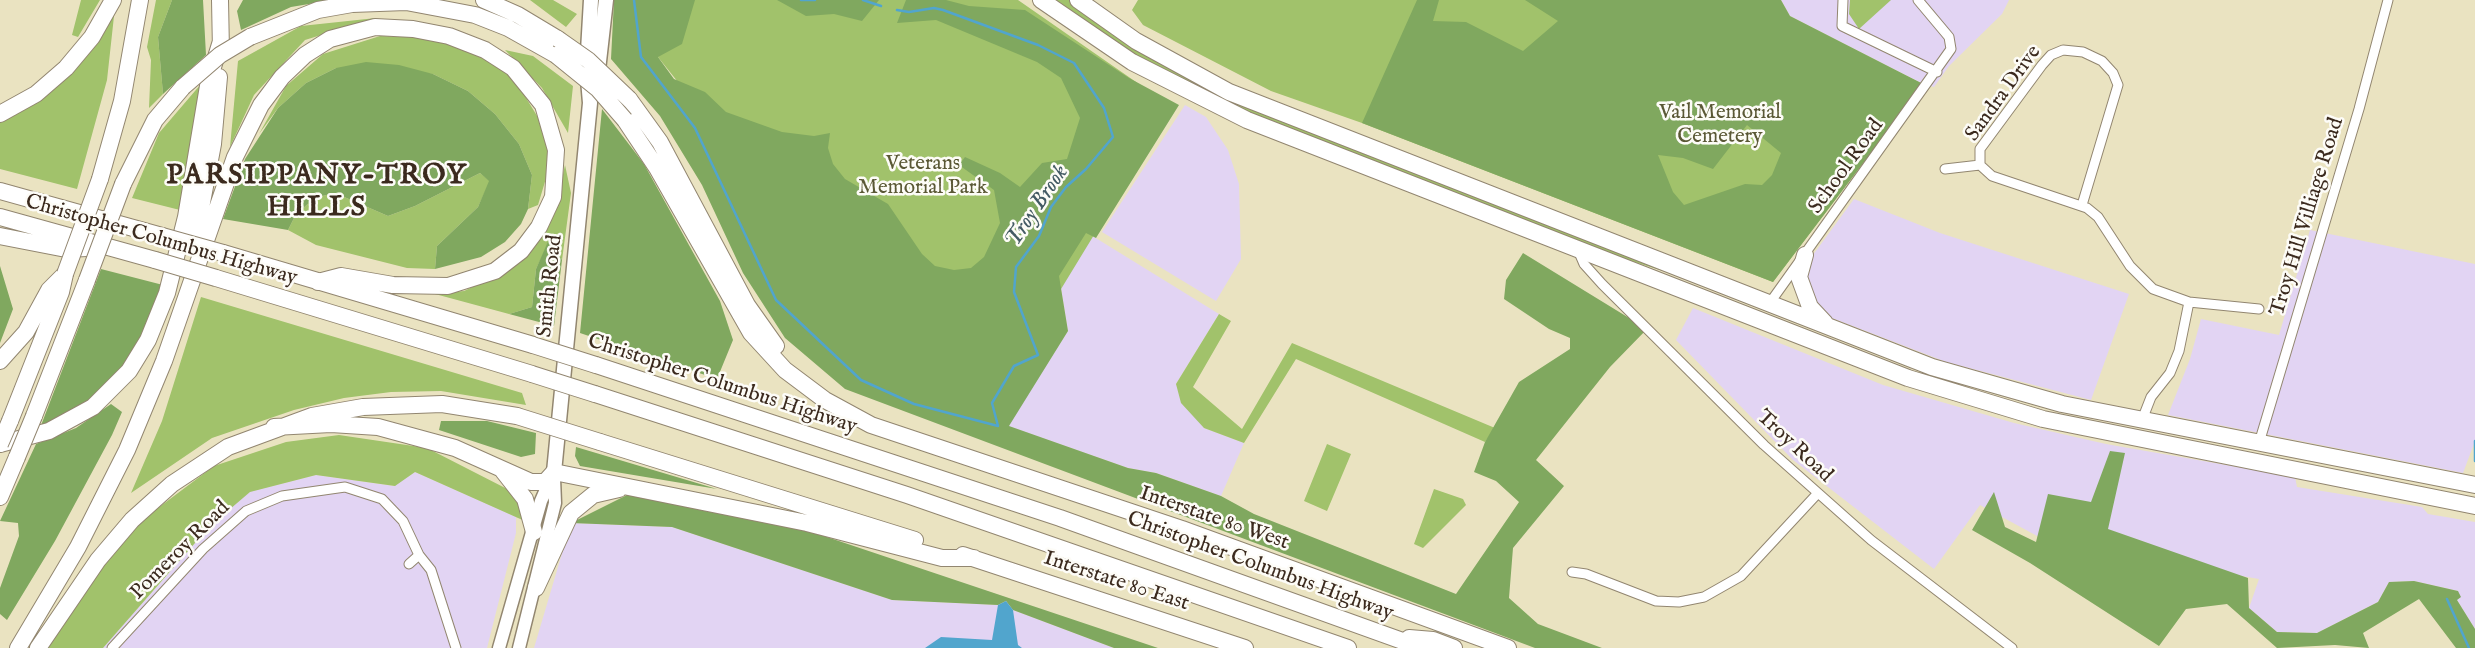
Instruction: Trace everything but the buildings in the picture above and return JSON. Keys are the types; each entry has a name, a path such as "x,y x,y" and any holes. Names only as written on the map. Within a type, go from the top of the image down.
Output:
{"highway":[{"path":"0,114 36,94 66,68 92,37 113,0"},
{"path":"0,444 61,292 100,179 122,100 140,0"},
{"path":"184,299 213,144 221,41 220,0"},
{"path":"484,0 518,15 557,47"},
{"path":"511,0 625,120 657,167 737,310 767,352 825,400 871,425 904,435"},
{"path":"1041,0 1132,62 1213,105 1871,365 1992,406 2108,433 2475,506"},
{"path":"1078,0 1165,58 1229,92 1932,368 2003,389 2142,420 2475,485"},
{"path":"1086,0 1112,24"},
{"path":"0,497 123,184 146,134 183,87 220,55 250,37 327,8 370,2 406,2 475,15 557,47 595,66 629,99 671,161 762,329 796,366 829,391 904,435"},
{"path":"18,648 107,491 164,361 226,179 253,120 282,77 317,46 359,29 412,29 466,42 513,68 543,105 556,150 556,182 550,205 539,227 521,251 495,271 448,286 404,286 341,276 318,282"},
{"path":"0,444 41,434 79,417 119,384 144,348 167,293 195,174 209,80 221,41"},
{"name":"Christopher Columbus Highway","path":"0,191 223,253 596,365 1060,518 1422,648"},
{"name":"Christopher Columbus Highway","path":"0,217 216,278 595,394 907,495 1348,648"},
{"path":"0,236 66,249 108,247"},
{"path":"1805,255 1799,277 1805,297 1829,327"},
{"path":"0,361 26,332 49,290 65,274"},
{"path":"1654,277 1707,290 1741,304 1763,309 1769,304"},
{"name":"Interstate 80 East","path":"274,428 337,410 389,404 466,407 517,416 974,558 1245,648"},
{"path":"38,648 98,559 151,501 192,468 228,447 274,428 331,424 379,427 445,445 535,482 545,482 554,472 807,523 942,558 974,558"},
{"name":"Interstate 80 West","path":"904,435 1182,529 1508,648"},
{"path":"501,469 525,499 534,532"},
{"path":"536,588 562,527 575,508 599,492 636,488"},
{"path":"2455,502 2475,512"},
{"path":"1392,636 1433,640 1454,648"}],"main road":[{"name":"Smith Road","path":"519,648 555,503 554,472 590,103 587,68 591,0"},
{"name":"Smith Road","path":"590,103 599,73 606,0"},
{"name":"Smith Road","path":"500,642 541,501 554,472"}],"street":[{"path":"1843,0 1842,26 1937,72"},
{"name":"School Road","path":"1769,304 1951,49 1949,37 1918,0"},
{"name":"Troy Hill Villiage Road","path":"2259,443 2359,109 2388,0"},
{"name":"Sandra Drive","path":"2082,205 2118,85 2108,67 2083,52 2057,52 2042,65 1980,149 1980,165 1992,176 2082,205 2098,217 2142,282 2159,292 2189,302 2259,309"},
{"path":"1945,169 1980,165"},
{"name":"Troy Road","path":"1578,248 1584,264 1602,284 1763,445 1871,540 2012,648"},
{"path":"2142,420 2151,397 2170,373 2179,351 2189,302"},
{"name":"Pomeroy Road","path":"112,648 230,523 257,505 282,496 345,487 370,493 397,512 419,555 431,570 456,648"},
{"path":"1572,572 1586,574 1656,601 1679,602 1704,597 1741,576 1818,493"},
{"path":"409,564 419,555"},
{"path":"492,648 500,642"}],"shaded area":[{"path":"1781,0 2009,0 2002,14 1949,66 1934,87 1923,84 1790,16"},
{"path":"1185,105 1206,117 1228,150 1239,184 1241,259 1216,301 1102,232"},
{"path":"1854,199 1940,233 2129,294 2091,400 1946,362 1824,315 1809,296 1804,280 1807,263"},
{"path":"2310,230 2475,264 2475,441 2463,473 2168,415 2190,359 2201,319 2279,335"},
{"path":"1086,232 1219,314 1176,384 1204,428 1244,443 1221,496 1156,473 1128,468 1008,426 1068,331 1059,276"},
{"path":"1693,308 1883,385 2014,423 2106,444 2295,477 2297,487 2422,507 2428,514 2475,522 2475,629 2457,600 2458,591 2414,581 2389,582 2378,602 2317,633 2277,632 2249,608 2259,579 2050,543 1980,505 1934,569 1793,460 1676,340"},
{"path":"415,472 516,517 516,533 487,648 103,648 209,527 249,492 316,475 394,486"},
{"path":"571,523 672,527 892,600 998,605 1006,601 1013,610 1114,648 534,648"}],"green space":[{"path":"81,0 100,0 78,37 72,35"},
{"path":"156,0 172,0 158,37 163,94 149,108 151,60 147,47"},
{"path":"172,0 203,0 206,55 163,94 158,37"},
{"path":"243,0 333,0 291,7 241,30 237,11"},
{"path":"530,0 553,0 577,14 566,27"},
{"path":"614,0 695,0 682,44 658,57 674,79 705,92 726,112 782,132 814,136 830,133 828,148 833,164 845,179 888,204 922,254 935,266 954,270 971,268 984,257 1000,223 994,190 959,165 965,157 1000,173 1020,187 1042,163 1067,159 1080,118 1061,78 1037,62 936,20 897,23 906,0 946,0 969,6 1025,10 1129,78 1179,105 1096,238 1086,233 1059,276 1068,331 1009,426 1128,468 1156,473 1221,496 1254,514 1456,594 1519,502 1496,481 1474,472 1485,442 1519,382 1570,349 1570,338 1549,329 1504,299 1506,280 1523,253 1647,329 1610,367 1536,460 1564,486 1513,548 1509,598 1538,624 1602,648 1535,648 845,389 785,338 743,273 702,185 660,116 611,59"},
{"name":"Veterans Memorial Park","path":"664,0 1018,0 1172,107 983,417 709,121 658,57"},
{"path":"777,0 879,0 862,21 834,14 806,16"},
{"path":"1053,0 1072,0 1165,64 1692,280 1609,254 1275,124 1163,73 1103,37"},
{"name":"Vail Memorial Cemetery","path":"1138,0 1748,0 1923,84 1773,282 1362,123 1271,91 1143,25 1132,10"},
{"name":"Vail Memorial Cemetery","path":"1417,0 1439,0 1433,21 1466,22 1523,51 1558,21 1525,0 1781,0 1790,16 1923,84 1773,282 1362,123","holes":["1747,125 1781,153 1772,175 1762,185 1745,184 1684,205 1673,192 1658,155 1683,158 1713,169"]},
{"path":"1850,0 1891,0 1859,29 1849,14"},
{"path":"115,7 107,80 77,189 0,169 0,120 42,97"},
{"path":"376,18 305,40 254,95 230,147 238,61 301,26"},
{"path":"380,36 436,38 509,70 542,124 550,165 538,205 528,209 532,175 519,144 495,114 468,91 433,74 336,68 306,83 278,108 259,134 286,86 323,54"},
{"path":"505,50 533,56 573,86 568,133 542,88"},
{"path":"366,62 399,65 433,74 468,91 495,114 519,144 532,175 528,209 521,224 505,242 481,257 435,269 437,246 478,207 489,181 480,173 415,206 388,216 335,193 314,198 295,216 288,230 223,219 245,159 278,108 306,83 336,68"},
{"path":"201,84 180,210 132,198 159,133"},
{"path":"602,109 644,164 720,301 733,340 717,379 580,333"},
{"path":"565,165 571,193 562,260 551,238 536,269 532,307 509,314 435,294 464,291 494,277 542,234 555,212"},
{"path":"480,173 490,181 478,207 437,246 435,269 407,268 316,245 288,230 295,216 314,198 335,193 388,216 415,206"},
{"path":"550,237 562,260 554,326 509,314 532,307 536,269"},
{"path":"0,266 13,309 0,343"},
{"path":"101,269 163,285 136,349 116,378 89,402 40,428"},
{"path":"201,297 522,393 526,405 441,391 391,392 344,398 294,410 212,438 131,493 162,421"},
{"path":"1219,314 1231,321 1193,387 1242,429 1292,343 1495,428 1485,442 1296,359 1244,443 1204,428 1181,403 1176,384"},
{"path":"111,404 122,412 112,435 55,541 7,620 0,614 0,588 19,536 18,523 0,521 36,444 76,428"},
{"path":"441,421 487,421 536,433 535,454 521,457 439,430"},
{"path":"339,435 427,448 513,492 527,522 415,472 395,486 316,475 250,492 209,527 103,648 47,648 118,538 214,466 286,442"},
{"path":"1327,444 1351,454 1327,511 1304,501"},
{"path":"576,447 717,489 580,466 575,456"},
{"path":"2110,451 2125,453 2108,529 2248,578 2249,608 2277,632 2317,633 2378,602 2389,582 2414,581 2458,591 2461,597 2457,600 2475,629 2475,648 2456,648 2419,599 2363,633 2369,648 2335,645 2277,648 2227,604 2186,609 2159,646 2030,563 1972,530 1994,492 2005,527 2036,542 2048,494 2091,502"},
{"path":"1434,489 1463,499 1466,505 1423,548 1414,544"},
{"path":"627,495 815,533 1158,648 1114,648 1013,610 1006,601 998,605 892,600 672,527 571,523"}],"water":[{"path":"1006,601 1013,610 1018,645 1022,648 925,648 941,637 992,640 998,605"}],"waterway":[{"name":"Troy Brook","path":"634,0 641,57 695,128 776,300 861,380 914,404 998,426 992,403 1014,366 1038,355 1014,292 1016,267 1039,236 1051,207 1113,137 1104,108 1074,63 1038,45 943,10 897,10"},
{"name":"Troy Brook","path":"801,0 815,0"},
{"name":"Troy Brook","path":"863,0 881,6"},
{"path":"2475,441 2475,461"},
{"path":"2447,599 2469,648"}],"district":[{"name":"PARSIPPANY-TROY HILLS","path":"317,193"}]}
